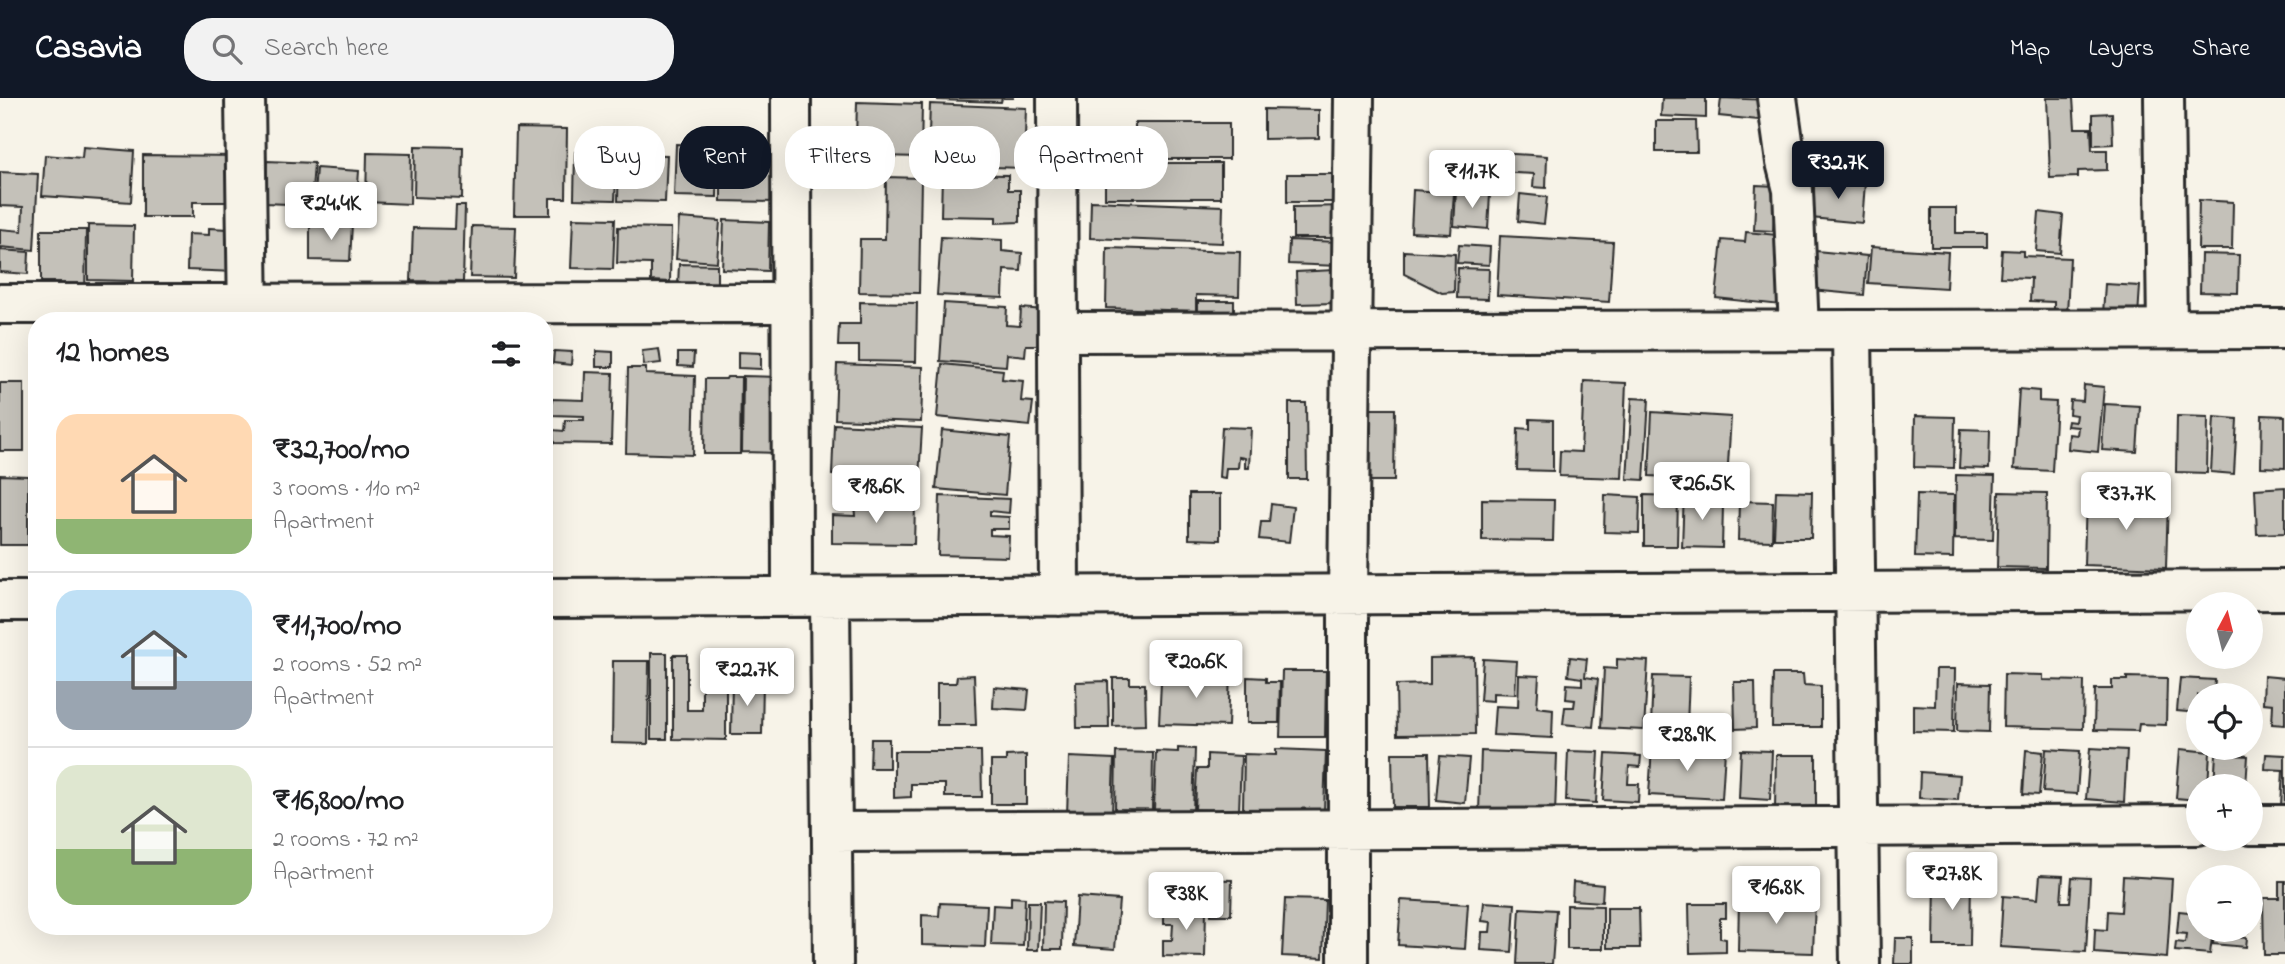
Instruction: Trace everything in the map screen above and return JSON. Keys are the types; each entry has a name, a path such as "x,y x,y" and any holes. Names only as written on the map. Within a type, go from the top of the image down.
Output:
{"street":[{"path":"245,98 248,312"},
{"path":"791,98 792,597"},
{"path":"1057,98 1059,596"},
{"path":"1348,964 1348,595 1354,98"},
{"path":"1777,98 1793,190 1799,330"},
{"path":"2164,98 2167,329"},
{"path":"0,304 248,312 791,303"},
{"path":"1058,332 2285,329"},
{"path":"1852,330 1860,964"},
{"path":"553,598 2285,590"},
{"path":"830,597 833,964"},
{"path":"0,601 28,601"},
{"path":"832,832 2186,825"},
{"path":"2263,825 2285,825"}],"building":[{"path":"938,98 1002,98 1001,102"},
{"path":"1662,98 1706,98 1706,118 1661,116"},
{"path":"1721,98 1770,100 1768,121 1719,116"},
{"path":"2047,98 2073,98 2075,128 2091,128 2092,150 2107,150 2107,170 2078,171 2078,177 2050,178"},
{"path":"857,102 922,104 922,126 909,126 909,157 895,156 895,126 856,126"},
{"path":"930,104 1026,108 1025,126 1014,126 1014,168 1000,167 1000,126 929,126"},
{"path":"1264,109 1319,110 1319,138 1264,139"},
{"path":"2112,113 2113,144 2093,145 2093,114"},
{"path":"1656,121 1696,121 1697,152 1656,152"},
{"path":"1135,123 1229,123 1229,159 1168,159 1168,126 1135,126"},
{"path":"516,128 567,129 566,198 550,198 550,215 514,215"},
{"path":"676,144 679,144 679,189 717,189 717,197 674,196"},
{"path":"415,146 463,147 462,199 414,197"},
{"path":"83,147 134,151 131,202 42,196 45,155 82,158"},
{"path":"771,152 775,152 774,202 721,201 721,189 771,189"},
{"path":"367,153 411,154 410,204 366,202"},
{"path":"1498,153 1547,156 1546,188 1533,187 1534,174 1497,172"},
{"path":"143,155 240,156 240,202 193,202 193,217 143,217"},
{"path":"667,155 665,202 618,201 618,189 665,189"},
{"path":"267,161 314,163 311,205 265,203"},
{"path":"1168,163 1221,163 1221,198 1105,198 1105,189 1168,189"},
{"path":"316,168 359,171 356,211 313,208"},
{"path":"0,172 38,174 34,250 0,247 0,229 22,231 23,207 0,206"},
{"path":"1287,174 1342,174 1341,202 1287,202"},
{"path":"1000,175 1008,175 1008,190 1020,190 1020,222 996,223 996,217 941,216 942,189 1000,189"},
{"path":"895,177 909,178 909,189 921,189 919,293 859,292 860,239 885,239 886,189 895,189"},
{"path":"1815,178 1865,183 1862,223 1811,218"},
{"path":"1756,185 1776,186 1773,231 1754,230"},
{"path":"574,189 615,189 615,200 574,199"},
{"path":"1413,190 1454,193 1451,234 1411,232"},
{"path":"1456,192 1490,194 1488,229 1454,226"},
{"path":"1520,194 1547,197 1544,224 1518,221"},
{"path":"2199,200 2233,202 2232,249 2198,249"},
{"path":"1091,201 1223,206 1222,243 1090,238"},
{"path":"456,206 465,206 463,282 411,281 413,228 455,229"},
{"path":"1349,206 1348,238 1293,238 1293,207"},
{"path":"1931,208 1956,208 1956,233 1987,233 1987,247 1931,247"},
{"path":"2039,212 2063,215 2060,253 2036,251"},
{"path":"573,218 615,219 613,269 571,268"},
{"path":"679,218 720,221 717,262 676,259"},
{"path":"724,220 769,222 768,271 722,269"},
{"path":"310,223 352,224 350,261 310,260"},
{"path":"88,225 134,226 133,281 88,280"},
{"path":"472,226 516,227 514,278 470,277"},
{"path":"618,227 671,228 670,282 651,281 651,264 617,263"},
{"path":"209,228 229,229 235,272 187,270 188,234 209,235"},
{"path":"41,230 86,230 85,300 61,300 60,282 41,282"},
{"path":"1746,232 1788,236 1781,305 1716,298 1722,240 1745,242"},
{"path":"1500,236 1613,242 1609,302 1497,295"},
{"path":"941,237 1002,240 1002,251 1022,253 1021,271 1004,270 1003,298 937,295"},
{"path":"1289,240 1340,242 1339,266 1288,264"},
{"path":"1459,245 1490,247 1489,265 1457,263"},
{"path":"1871,247 1948,252 1946,288 1868,283"},
{"path":"1107,248 1240,252 1239,296 1196,295 1196,311 1106,308"},
{"path":"0,250 29,252 28,274 0,272"},
{"path":"2002,250 2023,251 2023,256 2070,258 2067,313 2054,312 2054,302 2030,301 2031,278 2000,277"},
{"path":"1404,251 1455,254 1454,292 1442,293 1404,274"},
{"path":"1816,251 1867,256 1864,295 1811,290"},
{"path":"2201,254 2239,255 2238,293 2200,292"},
{"path":"679,264 717,265 717,285 678,285"},
{"path":"1458,268 1489,269 1488,299 1457,298"},
{"path":"1334,270 1336,303 1297,304 1296,272"},
{"path":"2105,284 2140,286 2138,316 2103,314"},
{"path":"1198,301 1234,301 1234,329 1198,328"},
{"path":"860,302 917,303 916,362 859,361 859,346 838,346 839,324 860,324"},
{"path":"944,303 1007,307 1006,325 1020,326 1021,308 1044,310 1041,345 1026,345 1025,356 1007,354 1006,366 940,361"},
{"path":"659,349 661,363 644,365 642,351"},
{"path":"554,351 572,352 571,365 553,363"},
{"path":"596,351 613,352 613,367 596,367"},
{"path":"738,352 761,353 761,369 738,368"},
{"path":"678,353 694,353 693,367 678,366"},
{"path":"837,364 923,367 921,422 835,419"},
{"path":"942,364 1003,370 1002,379 1023,381 1021,401 1033,402 1030,426 937,417"},
{"path":"628,368 646,368 646,374 695,376 693,455 626,453"},
{"path":"585,372 613,373 611,444 554,443 553,430 564,431 565,420 584,420 584,416 553,415 553,399 584,400"},
{"path":"743,376 779,377 777,453 742,452"},
{"path":"741,377 740,454 704,454 705,379"},
{"path":"1584,381 1626,383 1622,478 1559,476 1560,451 1581,452"},
{"path":"0,383 24,383 24,451 0,451"},
{"path":"2084,385 2104,387 2098,452 2068,449 2069,434 2077,435 2078,427 2067,426 2068,421 2075,422 2076,415 2069,414 2070,400 2083,401"},
{"path":"2019,389 2039,391 2039,401 2056,402 2052,471 2014,469"},
{"path":"1632,398 1649,399 1644,480 1627,479"},
{"path":"1289,403 1306,403 1307,479 1289,479"},
{"path":"2105,404 2140,406 2137,452 2102,450"},
{"path":"1371,409 1395,409 1394,481 1370,481"},
{"path":"1652,412 1731,417 1727,480 1717,480 1717,473 1687,471 1686,478 1649,476"},
{"path":"2262,415 2285,416 2285,468 2261,467"},
{"path":"1915,416 1955,417 1954,468 1914,467"},
{"path":"2177,416 2208,417 2207,473 2176,472"},
{"path":"2214,417 2237,419 2234,474 2211,472"},
{"path":"1530,419 1553,420 1553,471 1517,470 1518,428 1530,429"},
{"path":"834,424 922,428 919,478 832,475"},
{"path":"1222,427 1251,428 1249,468 1245,468 1245,458 1239,457 1238,468 1226,468 1225,478 1219,477"},
{"path":"1961,429 1990,430 1989,469 1959,468"},
{"path":"942,430 1010,437 1005,495 936,489"},
{"path":"0,475 28,476 28,545 0,545"},
{"path":"1956,475 1995,476 1993,540 1955,539"},
{"path":"2285,487 2285,533 2257,534 2255,489"},
{"path":"1776,491 1812,492 1811,538 1774,538"},
{"path":"1684,492 1708,493 1707,504 1723,505 1722,548 1682,547"},
{"path":"1999,492 2047,493 2046,568 1997,567"},
{"path":"1189,494 1220,494 1220,540 1189,539"},
{"path":"1917,494 1954,495 1953,558 1915,557"},
{"path":"1605,495 1640,497 1639,533 1604,532"},
{"path":"1644,495 1678,496 1677,546 1644,546"},
{"path":"940,496 1010,499 1009,513 990,511 990,516 1009,517 1009,529 990,529 990,535 1009,536 1008,557 938,555"},
{"path":"2086,496 2168,498 2166,568 2084,565"},
{"path":"1482,499 1554,500 1553,541 1482,540"},
{"path":"1739,501 1773,502 1772,541 1738,540"},
{"path":"854,503 915,504 914,544 832,543 832,515 855,516"},
{"path":"1271,504 1293,507 1289,542 1259,539 1261,522 1269,522"},
{"path":"651,653 667,653 667,739 651,739"},
{"path":"673,655 687,655 687,710 702,710 702,655 726,655 726,740 673,739"},
{"path":"1474,657 1475,734 1397,735 1396,685 1430,684 1430,658"},
{"path":"1570,657 1587,659 1585,677 1598,679 1593,727 1563,724 1565,707 1574,707 1575,700 1566,699 1567,684 1582,685 1582,678 1568,676"},
{"path":"1483,659 1517,661 1515,694 1493,693 1493,701 1480,700"},
{"path":"1617,659 1648,661 1644,730 1601,728 1604,668 1617,669"},
{"path":"613,661 649,661 648,744 612,743"},
{"path":"1936,669 1955,669 1954,732 1913,731 1913,705 1935,706"},
{"path":"1282,671 1326,671 1325,737 1280,737"},
{"path":"1191,673 1230,674 1228,726 1159,724 1161,682 1174,682 1175,676 1192,677"},
{"path":"1773,674 1803,674 1804,685 1821,686 1821,727 1772,727"},
{"path":"2004,674 2043,675 2043,680 2084,681 2083,729 2003,727"},
{"path":"974,675 976,725 937,725 937,683 956,683 957,676"},
{"path":"1519,675 1539,676 1537,707 1553,709 1552,738 1493,735 1495,706 1518,707"},
{"path":"1653,676 1689,677 1687,726 1651,725"},
{"path":"2264,676 2285,678 2285,725 2272,724 2273,704 2263,703"},
{"path":"1247,677 1280,682 1279,723 1247,723"},
{"path":"2127,677 2167,678 2166,725 2139,724 2138,731 2094,730 2095,689 2112,689 2112,680 2127,680"},
{"path":"1113,678 1130,678 1130,684 1145,684 1146,725 1113,726"},
{"path":"2180,678 2215,680 2215,683 2186,683 2186,712 2177,711"},
{"path":"732,681 763,681 762,734 731,734"},
{"path":"1108,681 1109,728 1077,728 1076,682"},
{"path":"1734,682 1755,682 1756,728 1735,729"},
{"path":"1958,683 1990,684 1989,732 1957,731"},
{"path":"994,687 1029,690 1027,710 993,708"},
{"path":"871,739 889,739 889,768 870,768"},
{"path":"1652,746 1725,750 1722,799 1649,795"},
{"path":"1178,748 1195,749 1193,812 1154,810 1156,751 1178,752"},
{"path":"2090,748 2127,750 2124,802 2086,799"},
{"path":"1276,749 1326,751 1324,812 1243,809 1244,754 1276,755"},
{"path":"2046,749 2080,751 2077,794 2043,792"},
{"path":"2180,749 2186,750 2186,760 2210,760 2209,774 2186,774 2186,799 2176,798"},
{"path":"1741,750 1772,751 1770,800 1739,798"},
{"path":"2026,750 2043,752 2039,795 2023,794"},
{"path":"894,751 981,751 982,797 945,797 945,784 911,784 911,797 894,798"},
{"path":"1481,751 1557,754 1555,815 1479,812"},
{"path":"1568,751 1599,752 1596,803 1566,801"},
{"path":"1116,752 1153,753 1152,810 1115,809"},
{"path":"1392,753 1429,753 1430,807 1393,807"},
{"path":"1207,754 1241,756 1239,812 1195,809 1197,769 1207,769"},
{"path":"1606,754 1641,756 1640,767 1629,766 1628,784 1639,784 1638,802 1603,800"},
{"path":"2266,754 2285,755 2285,805 2281,805 2283,770 2265,769"},
{"path":"1026,755 1026,804 991,804 991,761 1006,761 1006,756"},
{"path":"1776,755 1816,755 1816,808 1775,808"},
{"path":"1440,756 1469,758 1465,803 1436,800"},
{"path":"1069,757 1114,759 1112,815 1067,814"},
{"path":"2216,760 2248,760 2247,774 2215,774"},
{"path":"1920,772 1960,775 1958,800 1919,798"},
{"path":"2040,875 2063,876 2061,902 2070,902 2072,877 2090,878 2086,952 2000,947 2003,896 2038,899"},
{"path":"2123,876 2172,879 2167,958 2094,953 2095,929 2107,930 2108,911 2121,912"},
{"path":"1935,877 1971,877 1970,946 1934,946"},
{"path":"1201,879 1232,880 1231,915 1211,915 1211,903 1201,903"},
{"path":"2279,881 2285,881 2285,955 2264,955 2263,898 2279,898"},
{"path":"1573,882 1603,885 1602,902 1572,900"},
{"path":"1011,897 1025,898 1023,946 991,945 993,905 1011,906"},
{"path":"1077,897 1119,900 1115,949 1074,946"},
{"path":"1285,899 1325,900 1323,958 1282,956"},
{"path":"1739,899 1815,901 1813,953 1738,951"},
{"path":"1401,900 1468,904 1465,949 1398,945"},
{"path":"1044,901 1063,902 1062,949 1043,949"},
{"path":"1028,902 1040,902 1038,950 1027,950"},
{"path":"1484,902 1515,904 1512,952 1481,950 1482,932 1490,932 1491,922 1482,921"},
{"path":"940,903 987,905 985,947 922,945 922,915 939,916"},
{"path":"1689,904 1726,904 1726,918 1720,918 1720,938 1726,939 1726,952 1690,953"},
{"path":"1567,905 1603,906 1603,949 1567,949"},
{"path":"1164,906 1206,907 1205,957 1163,956 1163,940 1172,940 1173,924 1164,924"},
{"path":"1520,908 1556,910 1552,964 1517,964"},
{"path":"1607,908 1639,908 1640,948 1607,948"},
{"path":"2179,911 2186,912 2186,934 2177,933"},
{"path":"2186,934 2186,942 2211,942 2210,954 2175,951 2176,942 2185,943"},
{"path":"1895,938 1913,938 1913,964 1894,964"},
{"path":"2213,942 2247,942 2246,947"}]}
